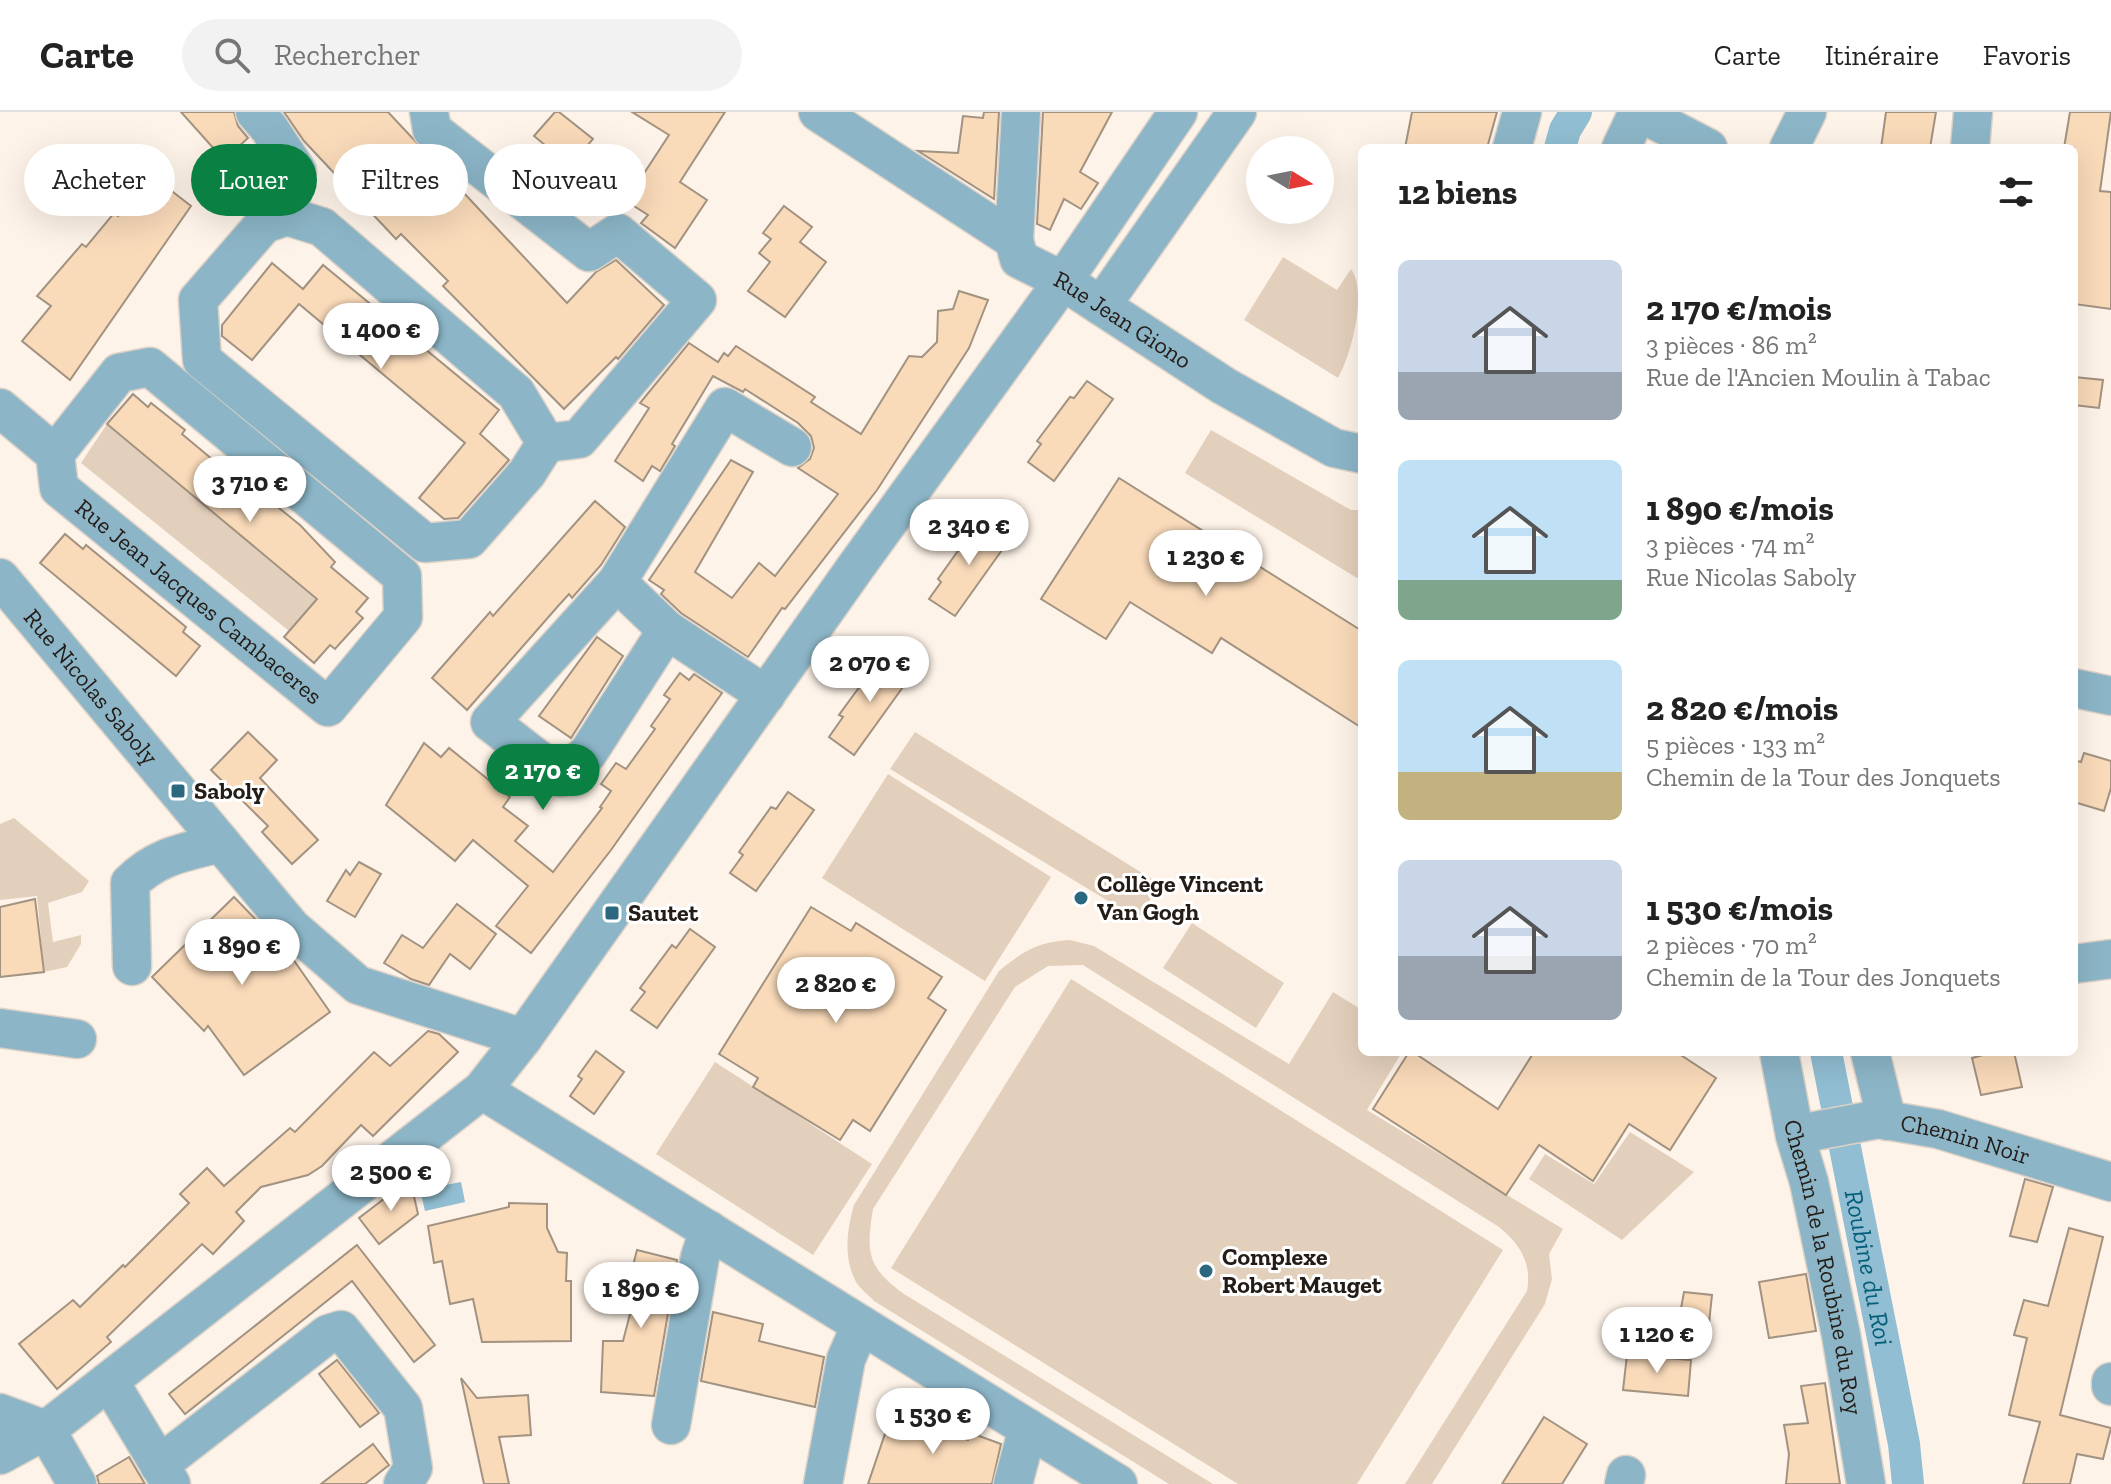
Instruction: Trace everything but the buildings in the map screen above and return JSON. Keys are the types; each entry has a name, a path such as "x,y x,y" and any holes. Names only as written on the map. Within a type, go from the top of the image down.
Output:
{"street":[{"path":"255,112 279,144"},
{"path":"429,112 432,130 589,252 618,233 697,300 579,439 546,443"},
{"path":"818,112 1014,240"},
{"path":"0,1455 46,1430 482,1090 523,1038 1063,281 1019,259 1014,240 1021,112"},
{"name":"Rue Jean Giono","path":"1178,112 1063,281 1205,374 1334,448 1358,453"},
{"path":"1101,306 1237,112"},
{"path":"1513,144 1522,112"},
{"path":"1623,144 1638,112 1700,144"},
{"path":"1791,144 1807,112"},
{"path":"1970,144 1973,112"},
{"path":"287,216 322,227 516,393 546,443 527,473 469,539 425,543 202,360 198,300 264,224 287,216"},
{"name":"Rue Jean Jacques Cambaceres","path":"150,367 402,576 403,617 328,707 59,488 55,454 119,373 150,367"},
{"path":"667,630 588,753 561,777 490,722 617,582 725,407 792,447"},
{"path":"0,408 55,454"},
{"name":"Rue Nicolas Saboly","path":"0,578 291,927 358,985 523,1038"},
{"path":"617,582 667,630 766,695"},
{"path":"2078,689 2111,696"},
{"path":"132,966 130,883 148,866 187,851 221,843"},
{"path":"2078,963 2111,959"},
{"path":"0,1028 77,1039"},
{"name":"Chemin de la Roubine du Roy","path":"1780,1056 1841,1335 1866,1484"},
{"path":"1871,1056 1883,1120"},
{"path":"482,1090 1118,1484"},
{"name":"Chemin Noir","path":"1815,1131 1883,1120 1938,1129 2111,1182"},
{"path":"671,1425 700,1257 709,1230"},
{"path":"823,1484 846,1359 861,1325"},
{"path":"109,1381 165,1474 328,1334 341,1330 403,1408 413,1468 403,1484"},
{"path":"0,1413 46,1430 77,1484"},
{"path":"1013,1484 1028,1428"}],"shaded area":[{"path":"1283,257 1337,290 1351,269 1356,279 1356,324 1338,378 1244,320"},
{"path":"107,424 317,599 289,631 81,463"},
{"path":"1211,430 1351,510 1358,510 1358,579 1185,473"},
{"path":"915,732 1160,884 1138,919 890,769"},
{"path":"888,774 1051,877 985,981 822,878"},
{"path":"14,818 89,881 82,892 48,903 53,942 81,935 81,944 67,967 44,972 37,896 0,900 0,824"},
{"path":"1192,923 1284,983 1256,1028 1163,968"},
{"path":"1070,940 1094,946 1289,1064 1333,992 1358,1008 1358,1056 1400,1056 1367,1110 1563,1229 1549,1254 1552,1279 1545,1304 1432,1484 1405,1484 1527,1291 1528,1272 1518,1247 1499,1227 1083,965 1048,966 1015,987 873,1209 870,1237 872,1258 883,1276 904,1294 1213,1484 1169,1484 874,1301 858,1285 848,1253 854,1205 999,971 1016,958 1048,943"},
{"path":"1071,979 1503,1250 1357,1484 1238,1484 891,1268"},
{"path":"715,1062 872,1164 813,1255 656,1154"},
{"path":"1630,1132 1694,1172 1622,1240 1529,1179 1545,1154 1594,1184"}],"water":[{"path":"461,1182 465,1202 425,1211 420,1190"}],"waterway":[{"name":"Roubine du Roi","path":"1561,144 1576,112"},
{"name":"Roubine du Roi","path":"1827,1056 1904,1444 1908,1484"}],"place":[{"name":"Saboly","path":"178,791"},
{"name":"Collège Vincent Van Gogh","path":"1081,898"},
{"name":"Sautet","path":"612,913"},
{"name":"Complexe Robert Mauget","path":"1206,1271"}]}
